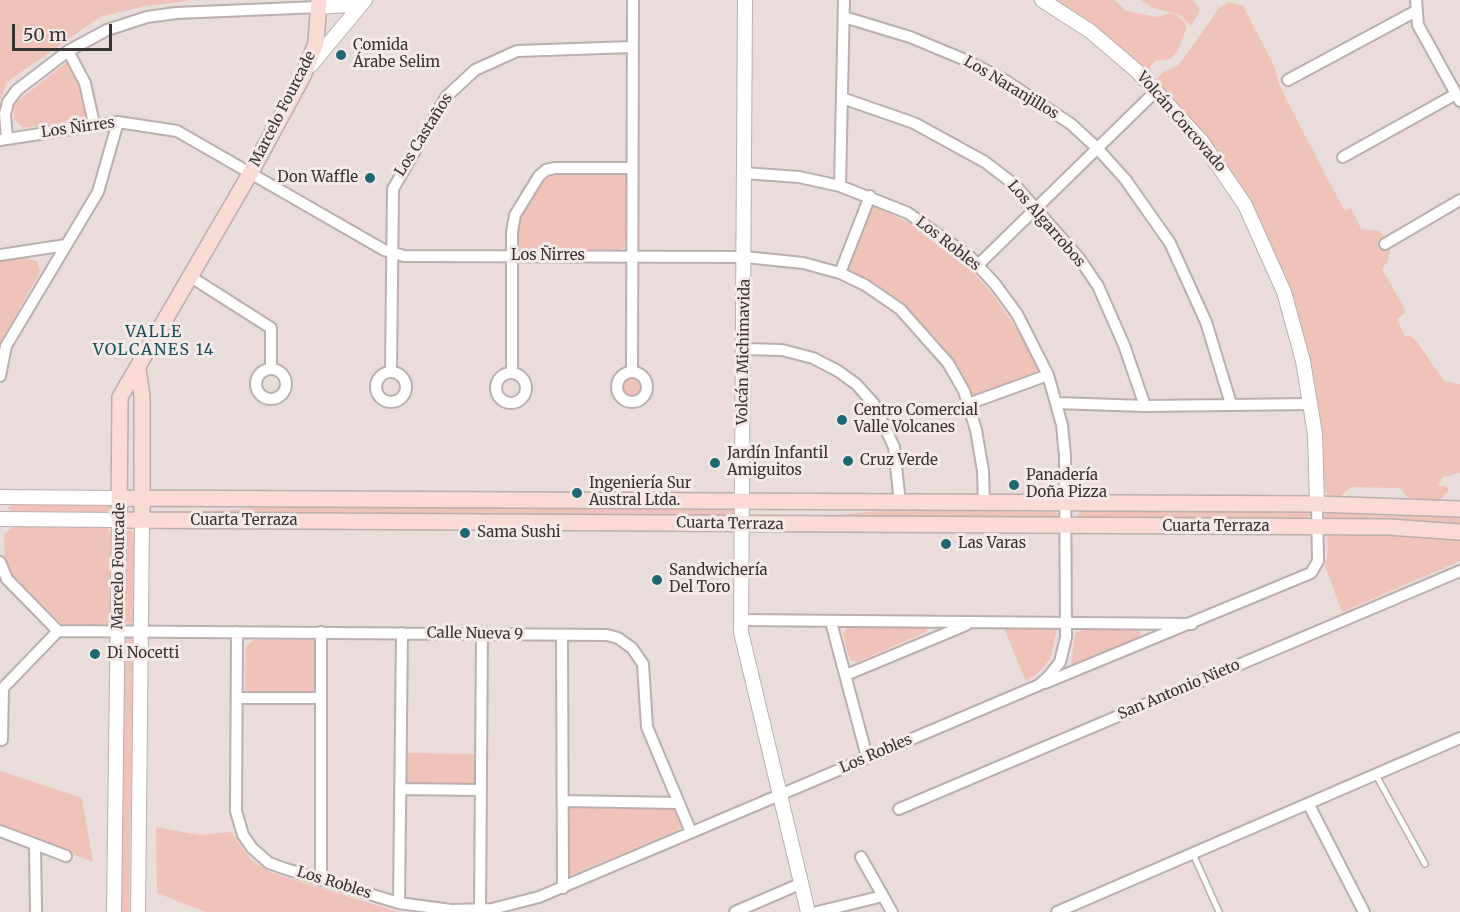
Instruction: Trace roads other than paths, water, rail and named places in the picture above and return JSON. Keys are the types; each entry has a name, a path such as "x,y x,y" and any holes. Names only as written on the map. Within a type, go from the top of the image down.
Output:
{"main road":[{"name":"Marcelo Fourcade","path":"120,520 120,397 251,172 303,76 316,43 319,4"},
{"name":"Marcelo Fourcade","path":"138,369 142,396 142,521"},
{"name":"Cuarta Terraza","path":"120,498 1317,504 1460,509"},
{"name":"Cuarta Terraza","path":"120,520 1317,527 1426,528 1460,532"}],"street":[{"path":"4,139 5,114 11,96 68,51 106,30 163,14 319,4 347,5 363,0"},
{"path":"303,76 363,0"},
{"path":"632,372 633,0"},
{"name":"Volcán Michimavida","path":"745,0 741,620 746,658 782,794 808,912"},
{"path":"840,186 844,0"},
{"name":"Volcán Corcovado","path":"1039,685 1192,624 1311,573 1318,561 1316,442 1311,404 1289,309 1257,227 1218,163 1156,91 1109,45 1042,0"},
{"path":"1288,80 1416,5 1424,37 1458,98 1343,157"},
{"name":"Los Naranjillos","path":"844,17 910,37 1003,79 1071,124 1097,148 1133,188 1170,243 1206,322 1231,404"},
{"name":"Los Castaños","path":"391,371 391,253 394,184 446,97 465,77 486,63 517,51 632,48"},
{"path":"68,51 85,83 94,124"},
{"path":"978,265 1156,91"},
{"name":"Los Algarrobos","path":"842,98 888,113 953,144 1015,185 1079,258 1098,286 1124,345 1144,406"},
{"path":"0,376 6,346 98,192 118,122"},
{"name":"Los Ñirres","path":"4,139 118,122 177,131 391,253 413,257 745,257 803,263 840,273 883,297 914,323 948,363 968,404 981,457 984,503"},
{"path":"512,373 514,219 542,173 555,168 632,168"},
{"name":"Los Robles","path":"237,632 236,811 243,835 252,848 269,863 321,880 399,903 451,910 480,910 520,903 563,888 1039,685 1060,662 1065,646 1067,504 1065,456 1056,403 1048,375 1032,340 1017,314 978,265 922,222 870,196 840,186 799,177 744,173"},
{"path":"840,273 870,196"},
{"path":"1384,244 1460,200"},
{"path":"0,255 66,245"},
{"path":"191,277 271,328 271,369"},
{"path":"744,349 782,350 813,358 838,371 856,384 874,404 894,447 900,503"},
{"path":"968,404 1048,375"},
{"path":"1056,403 1144,406 1311,404"},
{"name":"Cuarta Terraza","path":"0,497 120,498"},
{"name":"Cuarta Terraza","path":"0,519 120,520"},
{"name":"Marcelo Fourcade","path":"114,912 120,520"},
{"name":"Marcelo Fourcade","path":"138,912 142,521"},
{"path":"0,562 7,579 58,631 3,688 2,740"},
{"name":"San Antonio Nieto","path":"899,809 1460,571"},
{"path":"741,620 1192,624"},
{"path":"831,622 867,758"},
{"path":"846,675 972,622"},
{"name":"Calle Nueva 9","path":"58,631 607,635 626,642 637,654 645,672 646,728 692,832"},
{"path":"321,632 321,880"},
{"path":"399,903 402,633"},
{"path":"480,910 482,634"},
{"path":"562,635 563,888"},
{"path":"238,698 321,698"},
{"path":"1057,912 1460,738"},
{"path":"117,764 140,764"},
{"path":"400,789 481,790"},
{"path":"563,801 679,803"},
{"path":"1309,805 1364,912"},
{"path":"0,831 66,856"},
{"path":"35,845 36,912"},
{"path":"861,857 892,912"},
{"path":"735,912 802,883"},
{"path":"817,912 883,896"}],"lane":[{"path":"1376,775 1425,864"},
{"path":"1193,854 1219,912"}],"place":[{"name":"Comida Árabe Selim","path":"341,55"},
{"name":"Don Waffle","path":"370,178"},
{"name":"Centro Comercial Valle Volcanes","path":"842,420"},
{"name":"Cruz Verde","path":"848,461"},
{"name":"Jardín Infantil Amiguitos","path":"715,463"},
{"name":"Panadería Doña Pizza","path":"1014,485"},
{"name":"Ingeniería Sur Austral Ltda.","path":"577,493"},
{"name":"Sama Sushi","path":"465,533"},
{"name":"Las Varas","path":"946,544"},
{"name":"Sandwichería Del Toro","path":"657,580"},
{"name":"Di Nocetti","path":"95,654"}],"district":[{"name":"VALLE VOLCANES 14","path":"154,341"}]}
